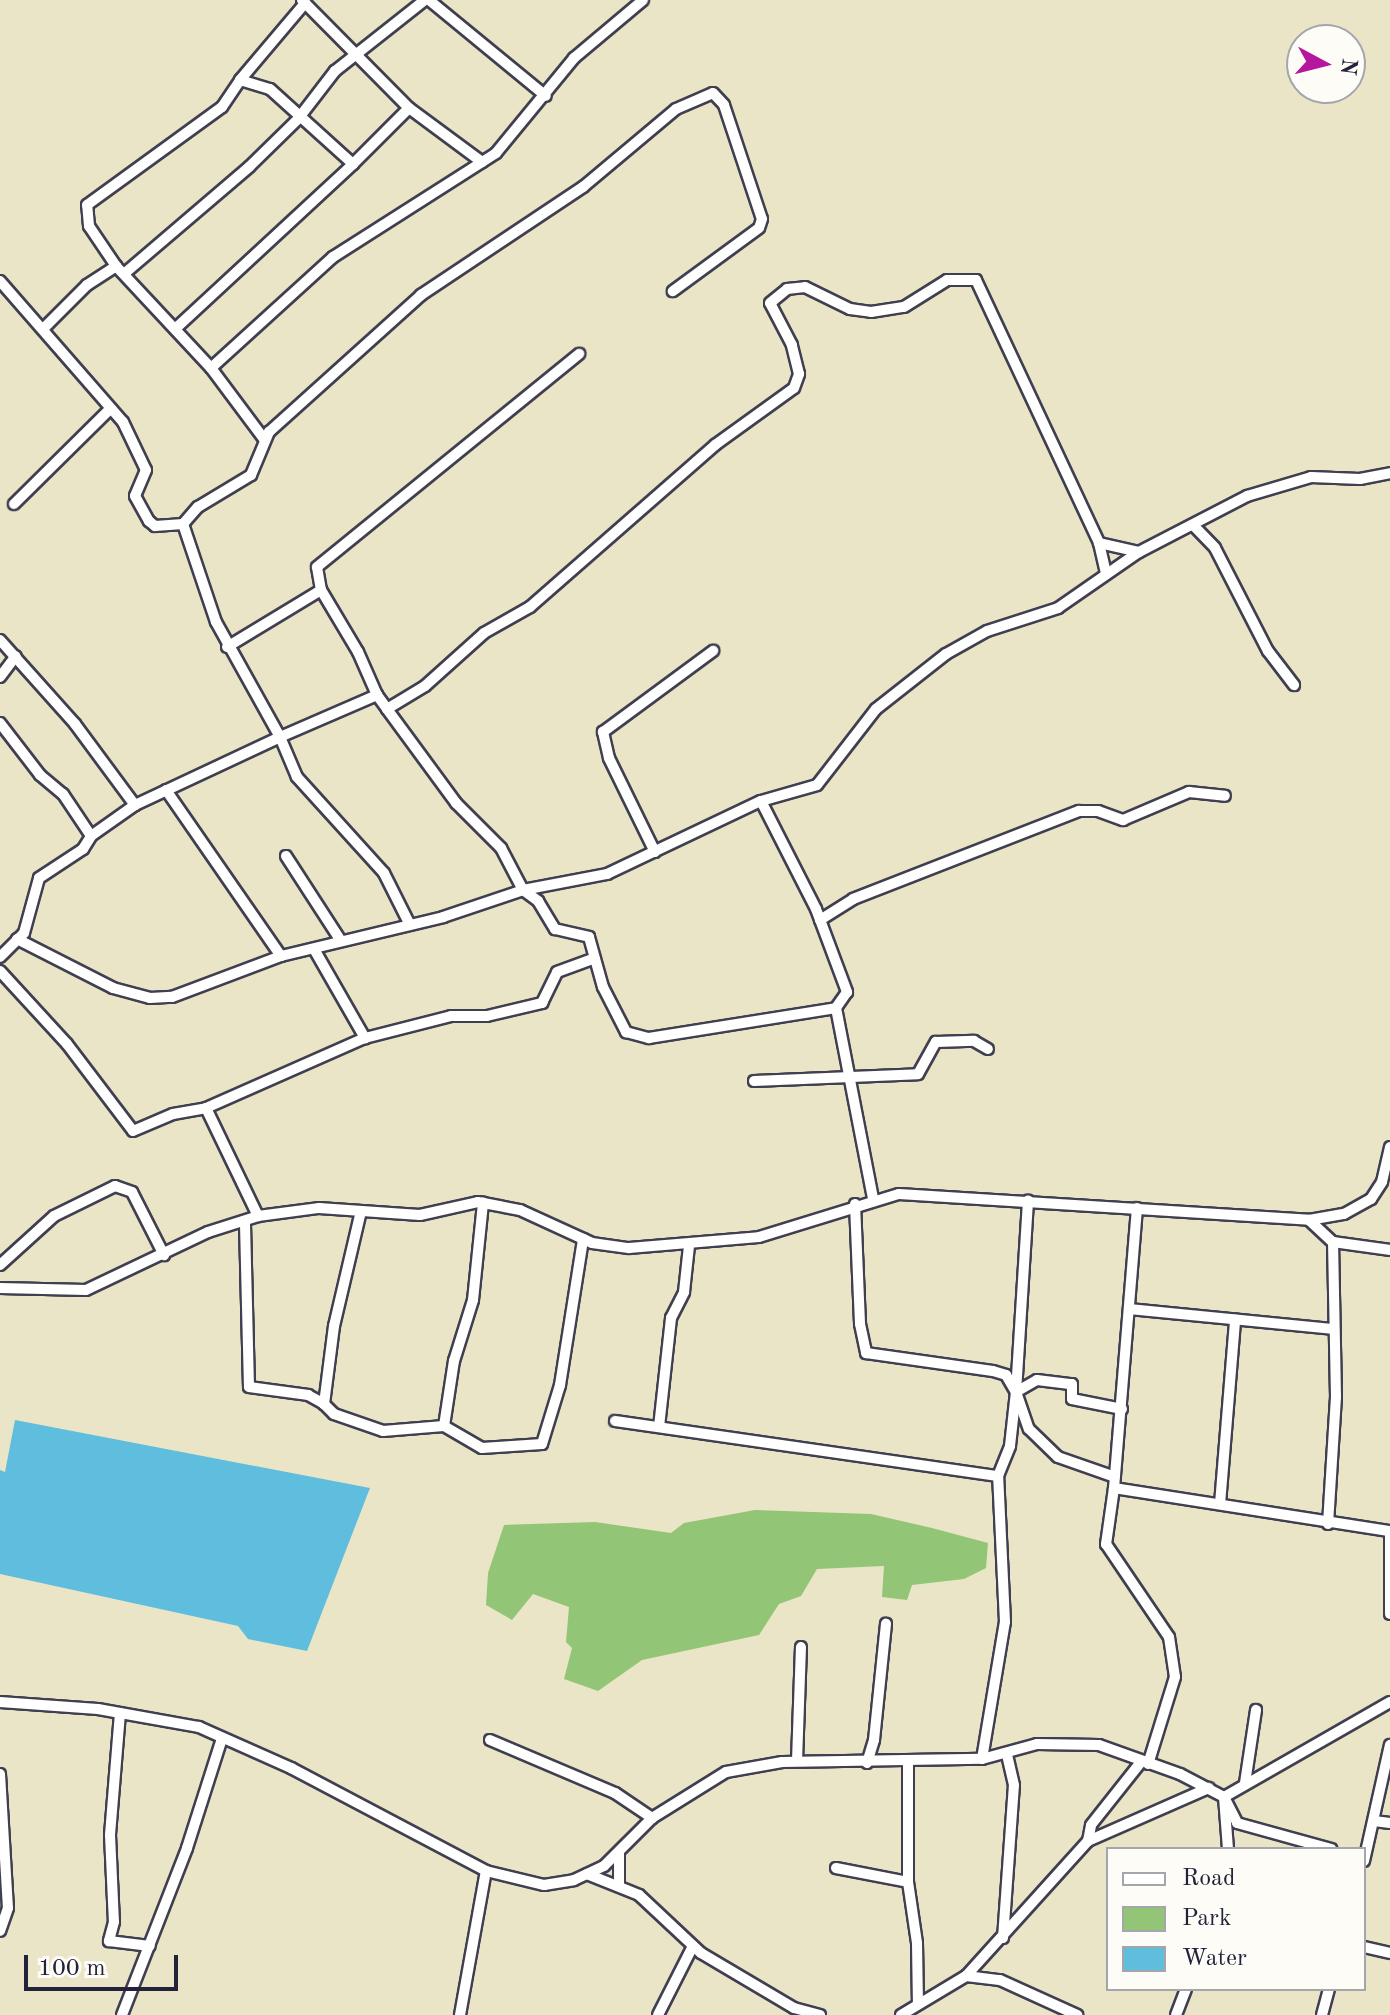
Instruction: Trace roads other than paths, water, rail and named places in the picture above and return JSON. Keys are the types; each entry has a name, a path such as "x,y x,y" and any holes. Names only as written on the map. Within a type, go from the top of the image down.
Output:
{"street":[{"path":"45,327 87,285 120,270 298,119 335,71 427,0 546,96"},
{"path":"211,368 333,257 482,162 546,96 574,58 643,0"},
{"path":"264,439 211,368 120,270 89,226 87,205 222,107 240,80 304,2 409,108 482,162"},
{"path":"240,80 270,89 298,119 353,164"},
{"path":"0,281 45,327 111,408 139,449 145,479 135,496 155,526 183,524 198,507 251,475 264,439 339,364 387,330 421,295 583,187 676,109 713,93 724,105 762,219 759,228 673,291"},
{"path":"175,329 409,108"},
{"path":"387,709 462,656 484,633 530,607 715,445 794,388 799,374 792,345 770,303 787,289 805,287 850,309 871,312 904,307 947,280 976,280 1099,543 1106,574"},
{"path":"579,354 464,443 434,477 363,534 327,556 317,567 321,590 377,695 456,803 501,848 523,890 538,901 555,929 589,937 603,987 626,1032 649,1038 836,1008"},
{"path":"14,504 111,408"},
{"path":"17,939 101,982 150,998 172,997 281,956 523,890 607,874 761,801 825,778 876,709 946,654 987,631 1058,608 1139,552 1270,487 1322,476 1360,479 1390,473"},
{"path":"183,524 227,647 280,737 297,777 384,873 409,923"},
{"path":"1194,526 1215,548 1268,651 1294,685"},
{"path":"1099,543 1139,552"},
{"path":"227,647 321,590"},
{"path":"0,640 135,805"},
{"path":"655,852 609,758 603,732 713,651"},
{"path":"0,677 16,656"},
{"path":"0,957 28,925 39,878 83,849 91,836 135,805 377,695"},
{"path":"0,723 40,775 63,794 91,836"},
{"path":"166,790 281,956"},
{"path":"820,920 853,899 1079,811 1098,811 1123,820 1189,792 1225,796"},
{"path":"761,801 820,920 847,992 836,1008 873,1198"},
{"path":"286,856 341,941"},
{"path":"314,949 365,1038"},
{"path":"0,971 76,1055 133,1131 173,1114 206,1108 365,1038 451,1016 487,1016 542,1003 557,972 595,958"},
{"path":"754,1081 918,1074 936,1042 974,1041 988,1049"},
{"path":"206,1108 258,1216"},
{"path":"0,1288 86,1290 208,1232 245,1224 258,1216 319,1208 420,1215 463,1203 483,1203 520,1210 583,1239 629,1248 689,1246 759,1237 873,1198 899,1194 1309,1220 1344,1214 1371,1199 1382,1182 1390,1147"},
{"path":"0,1265 54,1216 115,1186 132,1192 164,1255"},
{"path":"982,1759 1005,1622 998,1476 1010,1446 1016,1392 1028,1200"},
{"path":"444,1426 454,1361 473,1300 483,1203"},
{"path":"855,1204 860,1324 866,1353 1006,1375 1016,1392 1029,1429 1058,1457 1115,1483 1328,1524 1389,1531 1390,1614"},
{"path":"1088,1841 1091,1825 1144,1763 1175,1677 1169,1637 1106,1544 1122,1409 1137,1208"},
{"path":"324,1404 334,1326 361,1211"},
{"path":"1309,1220 1333,1242 1390,1250"},
{"path":"245,1224 249,1387 308,1395 334,1414 383,1431 444,1426 482,1448 542,1444 560,1385 583,1239"},
{"path":"1328,1524 1336,1397 1332,1329 1333,1242"},
{"path":"659,1427 671,1318 684,1292 689,1246"},
{"path":"1129,1309 1332,1329"},
{"path":"1220,1504 1235,1320"},
{"path":"1016,1392 1037,1380 1072,1384 1072,1399 1122,1409"},
{"path":"615,1421 998,1476"},
{"path":"867,1763 874,1740 886,1624"},
{"path":"797,1761 801,1647"},
{"path":"0,1702 181,1721 222,1738 486,1871 544,1885 587,1874 619,1853 652,1818 726,1772 797,1761 908,1764 982,1759 1037,1744 1099,1745 1209,1788 1224,1797 1237,1823 1324,1847"},
{"path":"1224,1797 1390,1702"},
{"path":"1245,1783 1256,1710"},
{"path":"120,1713 110,1835 114,1922 109,1941 150,1946"},
{"path":"122,2015 150,1946 222,1738"},
{"path":"490,1740 615,1793 652,1818"},
{"path":"1366,1852 1390,1745"},
{"path":"1003,1938 1014,1785 1007,1754"},
{"path":"908,1764 908,1882 917,1943 918,2004"},
{"path":"0,1774 4,1907 0,1931"},
{"path":"904,2014 966,1976 1088,1841 1209,1788"},
{"path":"1224,1797 1228,1847"},
{"path":"1374,1821 1390,1823"},
{"path":"619,1853 619,1885"},
{"path":"836,1868 908,1882"},
{"path":"460,2015 486,1871"},
{"path":"587,1874 639,1895 693,1946 794,2008 820,2015"},
{"path":"658,2015 693,1946"},
{"path":"1366,1947 1390,1953"},
{"path":"966,1976 1000,1980 1077,2015"},
{"path":"1176,2015 1185,1991"},
{"path":"1322,2015 1328,1991"}],"water":[{"path":"15,1420 370,1488 307,1651 248,1639 238,1626 0,1574 0,1470 5,1472"}]}
